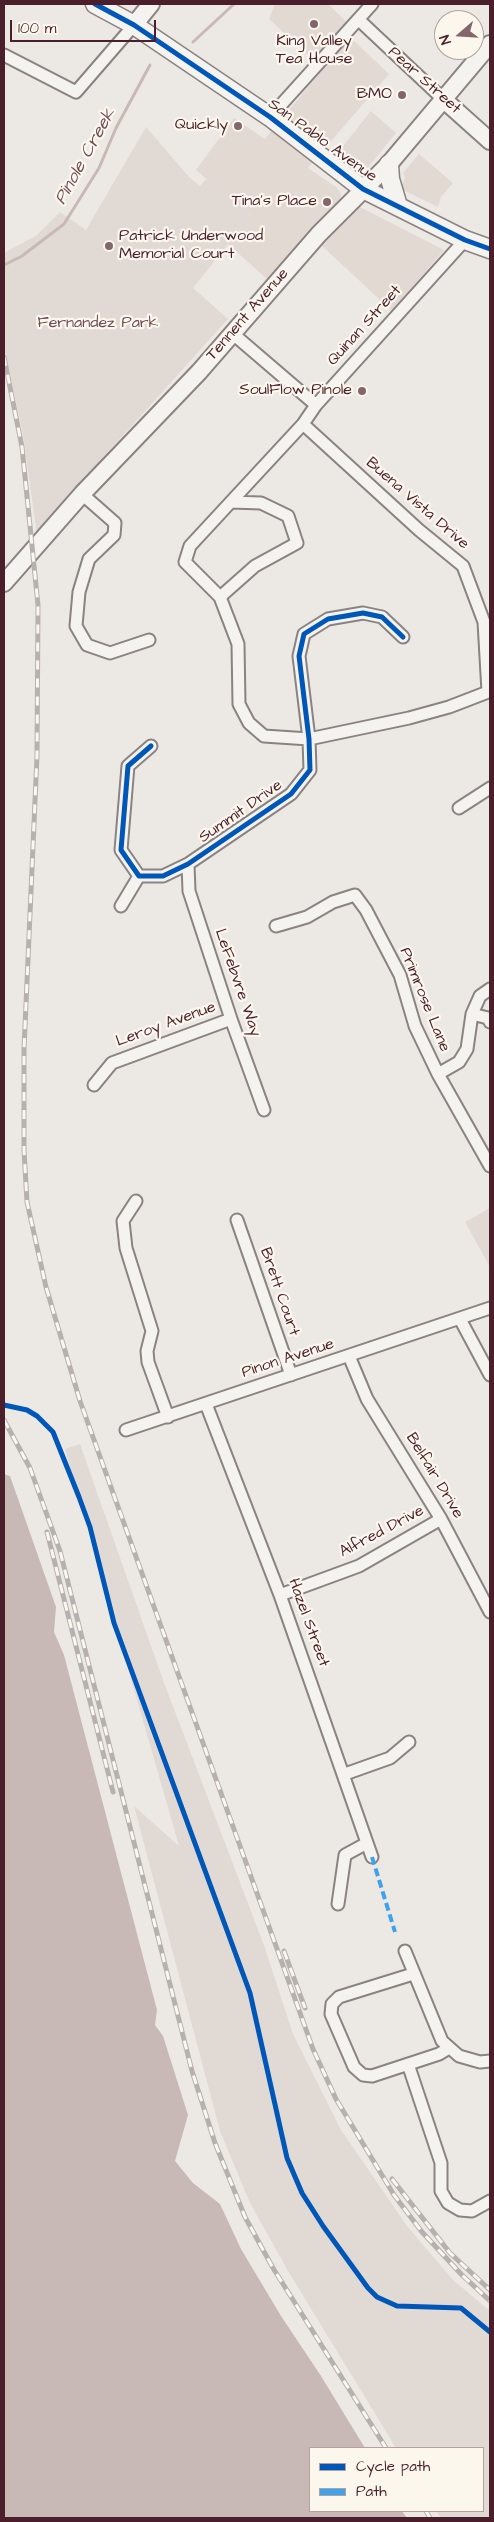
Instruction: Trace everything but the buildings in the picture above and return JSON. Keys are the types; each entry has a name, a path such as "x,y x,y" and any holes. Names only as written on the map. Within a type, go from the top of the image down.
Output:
{"main road":[{"name":"San Pablo Avenue","path":"95,4 134,24 270,117 363,189 465,240 490,250"},
{"path":"389,164 390,179 398,206"},
{"name":"San Pablo Avenue","path":"465,240 490,256"}],"street":[{"path":"4,55 76,92 151,4"},
{"path":"270,117 372,4"},
{"name":"Pear Street","path":"359,20 490,141"},
{"name":"Tennent Avenue","path":"4,583 82,494 232,333 319,234 389,164 490,44"},
{"name":"Quinan Street","path":"231,502 303,424 316,405 465,240"},
{"path":"232,333 316,405"},
{"name":"Buena Vista Drive","path":"231,502 190,546 185,562 220,597 238,644 239,704 249,724 264,736 309,739 409,718 489,693 489,643 484,622 463,566 420,530 303,424"},
{"path":"82,494 115,523 114,535 89,559 79,592 76,626 87,645 110,653 149,640"},
{"path":"220,597 255,566 297,543 288,516 261,503 231,502"},
{"name":"Summit Drive","path":"138,876 163,876 188,864 291,794 310,770 309,739 299,656 304,634 328,619 363,613 382,617 403,637"},
{"path":"121,906 138,876 121,850 128,766 151,746"},
{"path":"459,808 490,788"},
{"name":"LeFebvre Way","path":"188,864 190,891 231,1019 264,1110"},
{"name":"Primrose Lane","path":"276,926 307,917 333,902 355,895 366,910 400,975 415,1026 438,1074 490,1166"},
{"path":"438,1074 459,1062 467,1049 472,1014 480,996 490,989"},
{"path":"472,1014 488,1018 490,1022"},
{"name":"Leroy Avenue","path":"94,1085 112,1063 231,1019"},
{"path":"136,1201 123,1221 126,1248 152,1331 147,1351 148,1362 168,1417"},
{"name":"Brett Court","path":"237,1220 291,1375"},
{"name":"Pinon Avenue","path":"126,1430 490,1308"},
{"path":"460,1319 490,1376"},
{"name":"Belfair Drive","path":"349,1356 366,1399 442,1519 490,1612"},
{"name":"Hazel Street","path":"206,1404 280,1595 345,1774 372,1857"},
{"name":"Alfred Drive","path":"280,1595 359,1566 442,1519"},
{"path":"345,1774 390,1758 409,1742"},
{"path":"338,1904 345,1854 367,1843"},
{"path":"405,1951 437,2032 449,2048 470,2060 490,2061"},
{"path":"413,1974 339,1997 332,2004 331,2014 354,2067 363,2076 372,2076 439,2054 449,2048"},
{"path":"408,2064 441,2163 441,2191 448,2203 460,2210 472,2211 490,2201"}],"shaded area":[{"path":"275,4 328,4 355,30 350,37 389,74 308,168 336,187 341,194 340,200 269,281 228,244 251,215 244,213 196,170 234,118 265,139 323,69 269,19"},
{"path":"419,154 453,183 441,197 438,207 401,189 398,185 402,185 405,178 403,173"},
{"path":"358,206 444,250 392,311 321,245"},
{"path":"4,1474 10,1476 56,1607 54,1632 64,1655 157,2010 155,2025 163,2036 188,2115 175,2161 193,2183 220,2204 241,2249 364,2447 309,2447 309,2512 403,2512 407,2518 4,2518"}],"green space":[{"path":"371,111 396,133 365,171 339,151"},
{"name":"Fernandez Park","path":"146,127 189,177 200,186 206,179 251,216 193,288 228,319 54,512 52,521 37,535 23,435 4,346 4,253 37,235 60,212 86,230"},
{"path":"490,1208 490,1267 465,1222"},
{"path":"80,1444 163,1680 265,1948 293,2034 341,2130 407,2226 453,2280 490,2311 490,2518 441,2518 437,2512 484,2512 484,2447 395,2447 288,2271 250,2203 220,2131 134,1806 179,1846 65,1449"}],"waterway":[{"name":"Pinole Creek","path":"193,42 234,4"},
{"name":"Pinole Creek","path":"4,265 22,256 64,224 99,168 116,128 150,65"}],"railway":[{"path":"4,357 22,447 38,605 37,756 24,1049 24,1150 27,1202 46,1287 80,1401 313,2049 336,2099 394,2195 422,2232 461,2274 490,2301"},
{"path":"4,1420 30,1468 60,1551 192,2071 215,2143 245,2217 273,2268 385,2447"},
{"path":"47,1532 113,1792"},
{"path":"284,1951 305,2008"},
{"path":"392,2179 450,2253 490,2290"},
{"path":"427,2512 430,2518"}],"marked path":[{"path":"372,1857 395,1932"}],"cycle path":[{"path":"95,4 134,25 270,117 363,189 465,240 490,249"},
{"path":"151,746 128,766 121,850 139,876 163,876 188,864 291,794 310,770 309,739 299,656 304,634 328,619 363,613 382,617 403,637"},
{"path":"4,1405 27,1410 37,1416 53,1432 79,1497 90,1527 114,1623 250,1993 287,2158 302,2193 323,2226 368,2288 377,2297 397,2306 461,2308 490,2332"}],"place":[{"name":"King Valley Tea House","path":"314,24"},
{"name":"BMO","path":"402,95"},
{"name":"Quickly","path":"238,126"},
{"name":"Tina's Place","path":"327,202"},
{"name":"Patrick Underwood Memorial Court","path":"109,246"},
{"name":"SoulFlow Pinole","path":"362,391"}]}
